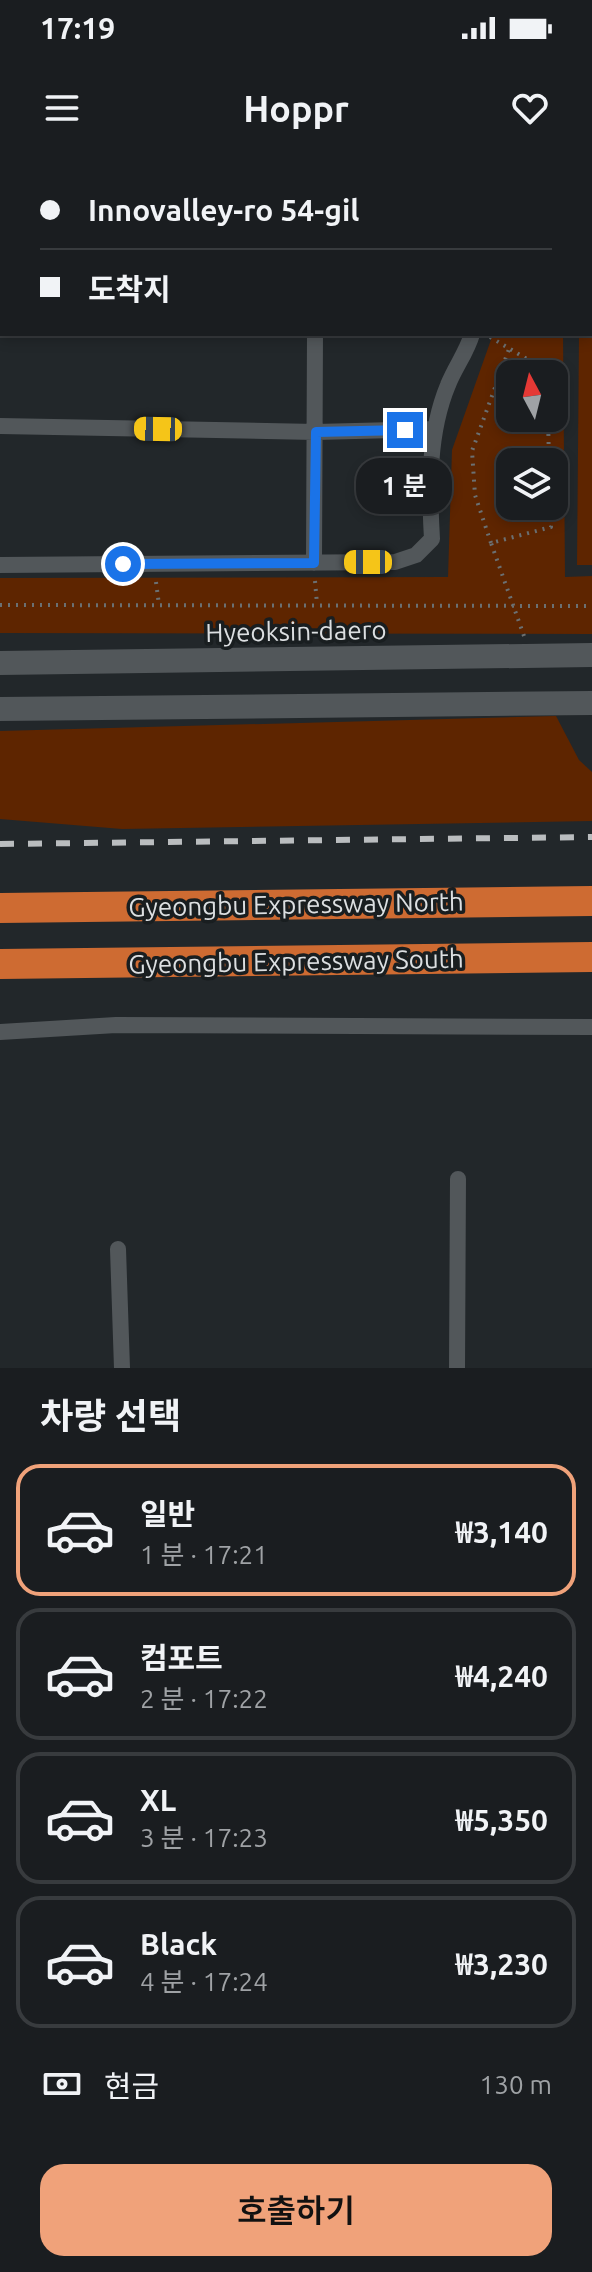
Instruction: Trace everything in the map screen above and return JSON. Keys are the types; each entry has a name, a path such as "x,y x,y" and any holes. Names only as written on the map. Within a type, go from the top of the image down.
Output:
{"highway":[{"name":"Gyeongbu Expressway North","path":"0,908 592,901"},
{"name":"Gyeongbu Expressway South","path":"0,964 592,957"}],"main road":[{"name":"Hyeoksin-daero","path":"0,663 592,655"},
{"path":"0,709 592,703"}],"street":[{"path":"314,563 315,336"},
{"path":"0,565 395,562 416,555 432,539 430,505 434,429 448,385 472,336"},
{"path":"0,426 316,432 434,429"},
{"path":"0,1032 116,1025 592,1027"},
{"path":"457,1368 458,1179"},
{"path":"118,1249 122,1368"}],"path":[{"path":"488,336 528,360"},
{"path":"509,349 472,451 475,495 530,656"},
{"path":"491,543 551,527 551,520"},
{"path":"314,563 317,605"},
{"path":"0,605 592,606"}],"shaded area":[{"path":"492,336 563,336 563,360 496,360 496,432 564,432 564,448 496,448 496,520 565,520 565,577 592,576 592,634 0,633 0,578 448,577 452,450"},
{"path":"579,336 592,336 592,565 577,565"},
{"path":"556,716 579,760 592,772 592,821 122,829 0,819 0,731"}],"railway":[{"path":"0,844 592,837"}],"route":[{"path":"123,564 314,563 316,432 405,430"}]}
